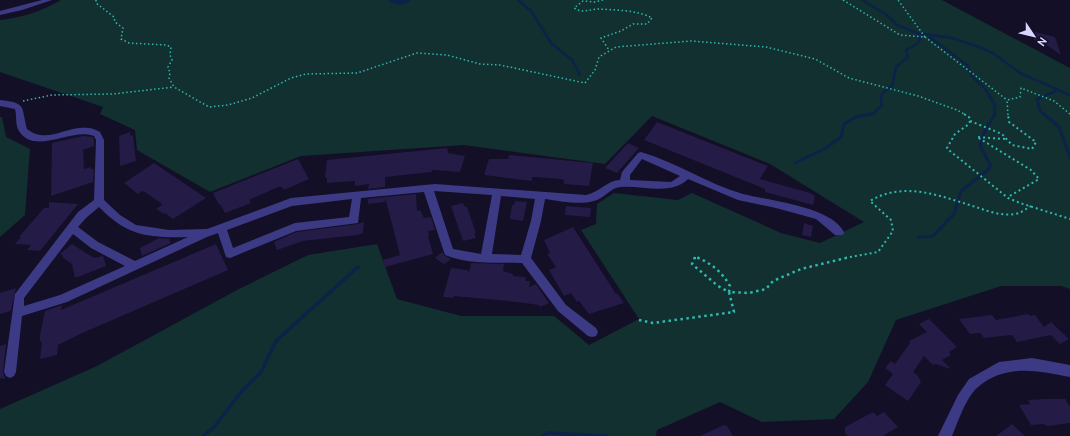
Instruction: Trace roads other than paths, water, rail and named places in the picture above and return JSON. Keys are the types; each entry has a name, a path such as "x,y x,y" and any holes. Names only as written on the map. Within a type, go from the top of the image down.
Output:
{"street":[{"path":"0,13 20,10 49,0"},
{"path":"0,103 9,104 19,108 22,114 23,130 32,136 50,138 86,130 97,134 100,140 99,201 122,222 141,230 169,234 208,233"},
{"path":"625,183 625,174 641,155 741,197 776,204 819,216 839,232"},
{"path":"16,313 63,298 208,233 291,202 443,187 591,198 613,185 625,183 672,185 680,182 687,175"},
{"path":"428,188 449,252 460,256 525,259"},
{"path":"486,258 497,191"},
{"path":"221,228 230,254 295,227 354,220 357,195"},
{"path":"525,259 536,221 541,195"},
{"path":"10,372 16,313 21,293 82,215 99,201"},
{"path":"73,228 80,236 104,251 135,266"},
{"path":"525,259 562,308 592,332"},
{"path":"945,436 962,399 974,384 999,368 1032,364 1070,371"}],"waterway":[{"path":"394,0 405,0"},
{"path":"518,0 531,11 551,43 572,60 580,75"},
{"path":"862,0 887,15 897,25 917,33"},
{"path":"866,115 873,114 882,105 881,96 892,86 896,67 908,57 906,50 917,44 920,40 917,33"},
{"path":"917,33 952,38 976,46 993,53 1020,73 1070,95"},
{"path":"927,35 967,65 971,75 985,89 995,105 994,115"},
{"path":"1045,115 1040,111 1037,99 1056,91"},
{"path":"866,115 871,114"},
{"path":"919,237 933,236 954,214 961,191 990,168 990,164 980,146 984,133 995,114"},
{"path":"1044,114 1059,127 1070,157"},
{"path":"795,163 826,148 841,137 844,124 856,117 866,115"},
{"path":"203,436 215,426 241,392 261,372 276,341 358,267"},
{"path":"543,436 548,433 607,436"}]}
